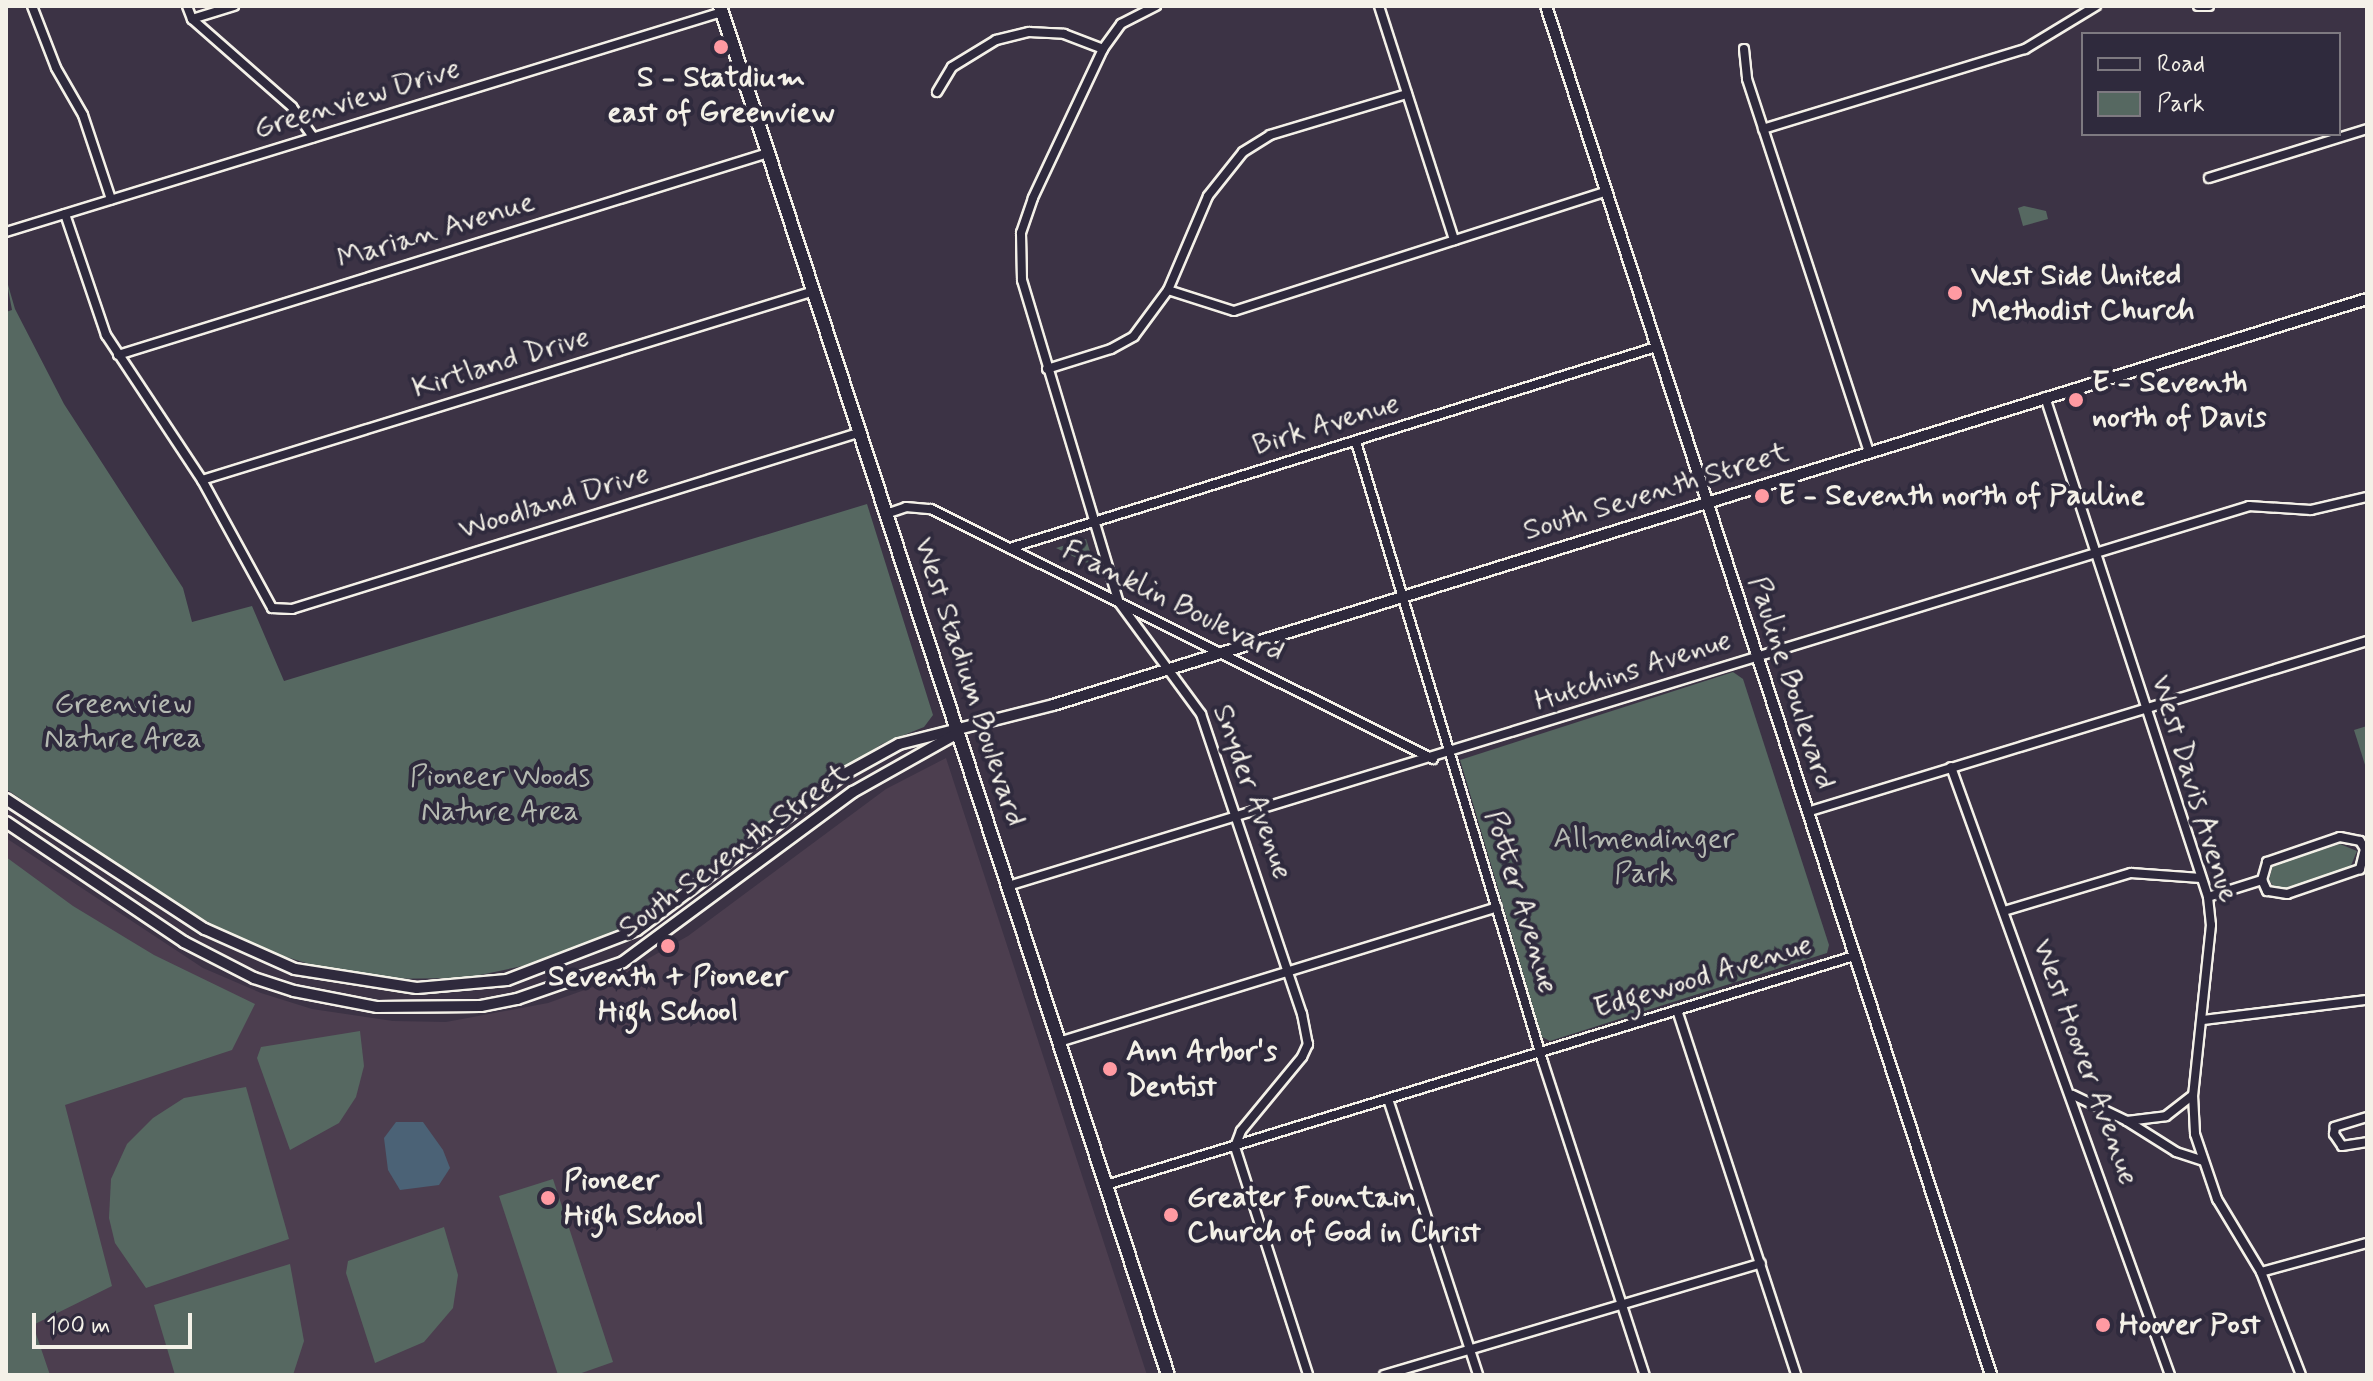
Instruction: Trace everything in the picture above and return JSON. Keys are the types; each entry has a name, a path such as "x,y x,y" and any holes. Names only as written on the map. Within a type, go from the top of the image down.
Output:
{"main road":[{"name":"West Stadium Boulevard","path":"721,9 1168,1375"}],"street":[{"path":"32,6 56,68 83,115 111,199"},
{"path":"187,6 192,19 292,107 313,137"},
{"path":"192,19 234,6"},
{"name":"Snyder Avenue","path":"1156,6 1121,24 1103,49 1021,233 1022,280 1118,601 1171,668 1201,714 1239,817 1289,971 1308,1044 1294,1070 1241,1131 1235,1147"},
{"path":"1379,6 1454,240"},
{"name":"Pauline Boulevard","path":"1546,6 1991,1375"},
{"path":"1763,129 2025,49 2096,6"},
{"path":"2198,6 2209,6"},
{"name":"Greenview Drive","path":"6,232 721,9"},
{"path":"937,92 952,67 996,40 1029,32 1064,34 1103,49"},
{"path":"1744,49 1747,79 1869,452"},
{"path":"1047,369 1111,349 1134,336 1168,290 1208,196 1243,152 1270,135 1407,94"},
{"path":"2209,178 2367,129"},
{"name":"Marian Avenue","path":"118,355 768,153"},
{"path":"1168,290 1234,311 1605,192"},
{"path":"65,214 97,315 118,355 202,480"},
{"name":"Kirtland Drive","path":"202,480 814,291"},
{"name":"South Seventh Street","path":"6,822 184,942 254,978 294,991 377,1007 481,1006 517,999 623,962 853,792 959,733 2367,299"},
{"name":"Birk Avenue","path":"1010,548 1094,519 1356,442 1656,347"},
{"name":"West Davis Avenue","path":"2045,397 2144,709 2208,897 2211,925 2193,1095 2203,1161 2217,1199 2261,1272 2301,1375"},
{"name":"Woodland Drive","path":"202,480 238,539 265,599 272,608 292,609 861,432"},
{"name":"Potter Avenue","path":"1356,442 1540,1052 1645,1375"},
{"name":"Hutchins Avenue","path":"1008,886 1451,755 1757,657 2249,506 2311,510 2367,497"},
{"name":"Franklin Boulevard","path":"886,514 906,507 931,509 1434,759"},
{"path":"1807,812 2367,641"},
{"name":"South Seventh Street","path":"6,799 174,911 260,956 371,985 475,987 542,970 637,930 872,756 922,736 959,733"},
{"name":"West Hoover Avenue","path":"1951,767 2073,1095 2170,1375"},
{"path":"2340,837 2360,841 2365,849 2360,869 2325,883 2276,895 2262,880 2267,862 2275,857 2340,837"},
{"path":"2004,911 2131,873 2201,878"},
{"path":"2208,897 2262,880"},
{"path":"1059,1042 1497,907"},
{"name":"Edgewood Avenue","path":"1106,1185 1854,956"},
{"path":"2203,1020 2367,1000"},
{"path":"1677,1010 1796,1375"},
{"path":"2073,1095 2127,1121 2156,1141 2203,1161"},
{"path":"2127,1121 2166,1116 2193,1095"},
{"path":"1388,1099 1478,1375"},
{"path":"2367,1117 2335,1127 2334,1134 2342,1146 2367,1142"},
{"path":"1235,1147 1308,1375"},
{"path":"2261,1272 2367,1243"},
{"path":"1384,1375 1761,1263"}],"shaded area":[{"name":"Pioneer High School","path":"946,758 1147,1375 6,1375 6,838 203,968 261,993 312,1009 393,1021 446,1022 548,1003 607,982 688,936 886,789"}],"green space":[{"path":"2024,206 2046,211 2048,219 2023,226 2018,208"},
{"name":"Pioneer Woods Nature Area","path":"6,278 15,309 64,404 183,588 192,622 252,606 284,681 867,504 933,715 924,727 882,744 814,788 631,923 551,960 466,978 379,979 335,972 251,946 176,904 6,789 6,312 12,310"},
{"path":"1086,539 1095,567 1056,548"},
{"name":"Allmendinger Park","path":"1733,672 1743,679 1829,945 1827,953 1550,1041 1542,1037 1460,760"},
{"path":"2367,726 2367,771 2354,730"},
{"path":"2340,844 2357,851 2350,868 2285,888 2274,887 2269,880 2273,865"},
{"path":"6,857 73,906 154,955 255,1004 232,1050 65,1105 112,1286 33,1325 50,1375 6,1375"},
{"path":"360,1031 364,1066 356,1097 339,1123 290,1150 257,1058 261,1047"},
{"path":"246,1087 289,1239 146,1288 115,1243 109,1218 111,1179 127,1144 153,1118 184,1098"},
{"path":"553,1179 613,1362 576,1375 558,1375 499,1196"},
{"path":"444,1227 458,1275 453,1308 424,1342 375,1363 346,1273 348,1261"},
{"path":"290,1264 304,1341 293,1375 175,1375 154,1305"}],"water":[{"path":"396,1122 423,1122 443,1150 450,1168 439,1185 400,1190 388,1170 384,1138"}],"place":[{"name":"S - Statdium east of Greenview","path":"721,47"},
{"name":"West Side United Methodist Church","path":"1955,293"},
{"name":"E - Seventh north of Davis","path":"2076,400"},
{"name":"E - Seventh north of Pauline","path":"1762,496"},
{"name":"Seventh + Pioneer High School","path":"668,946"},
{"name":"Ann Arbor's Dentist","path":"1110,1069"},
{"name":"Pioneer High School","path":"548,1198"},
{"name":"Greater Fountain Church of God in Christ","path":"1171,1215"},
{"name":"Hoover Post","path":"2103,1325"}],"park label":[{"name":"Greenview Nature Area","path":"123,721"}]}
